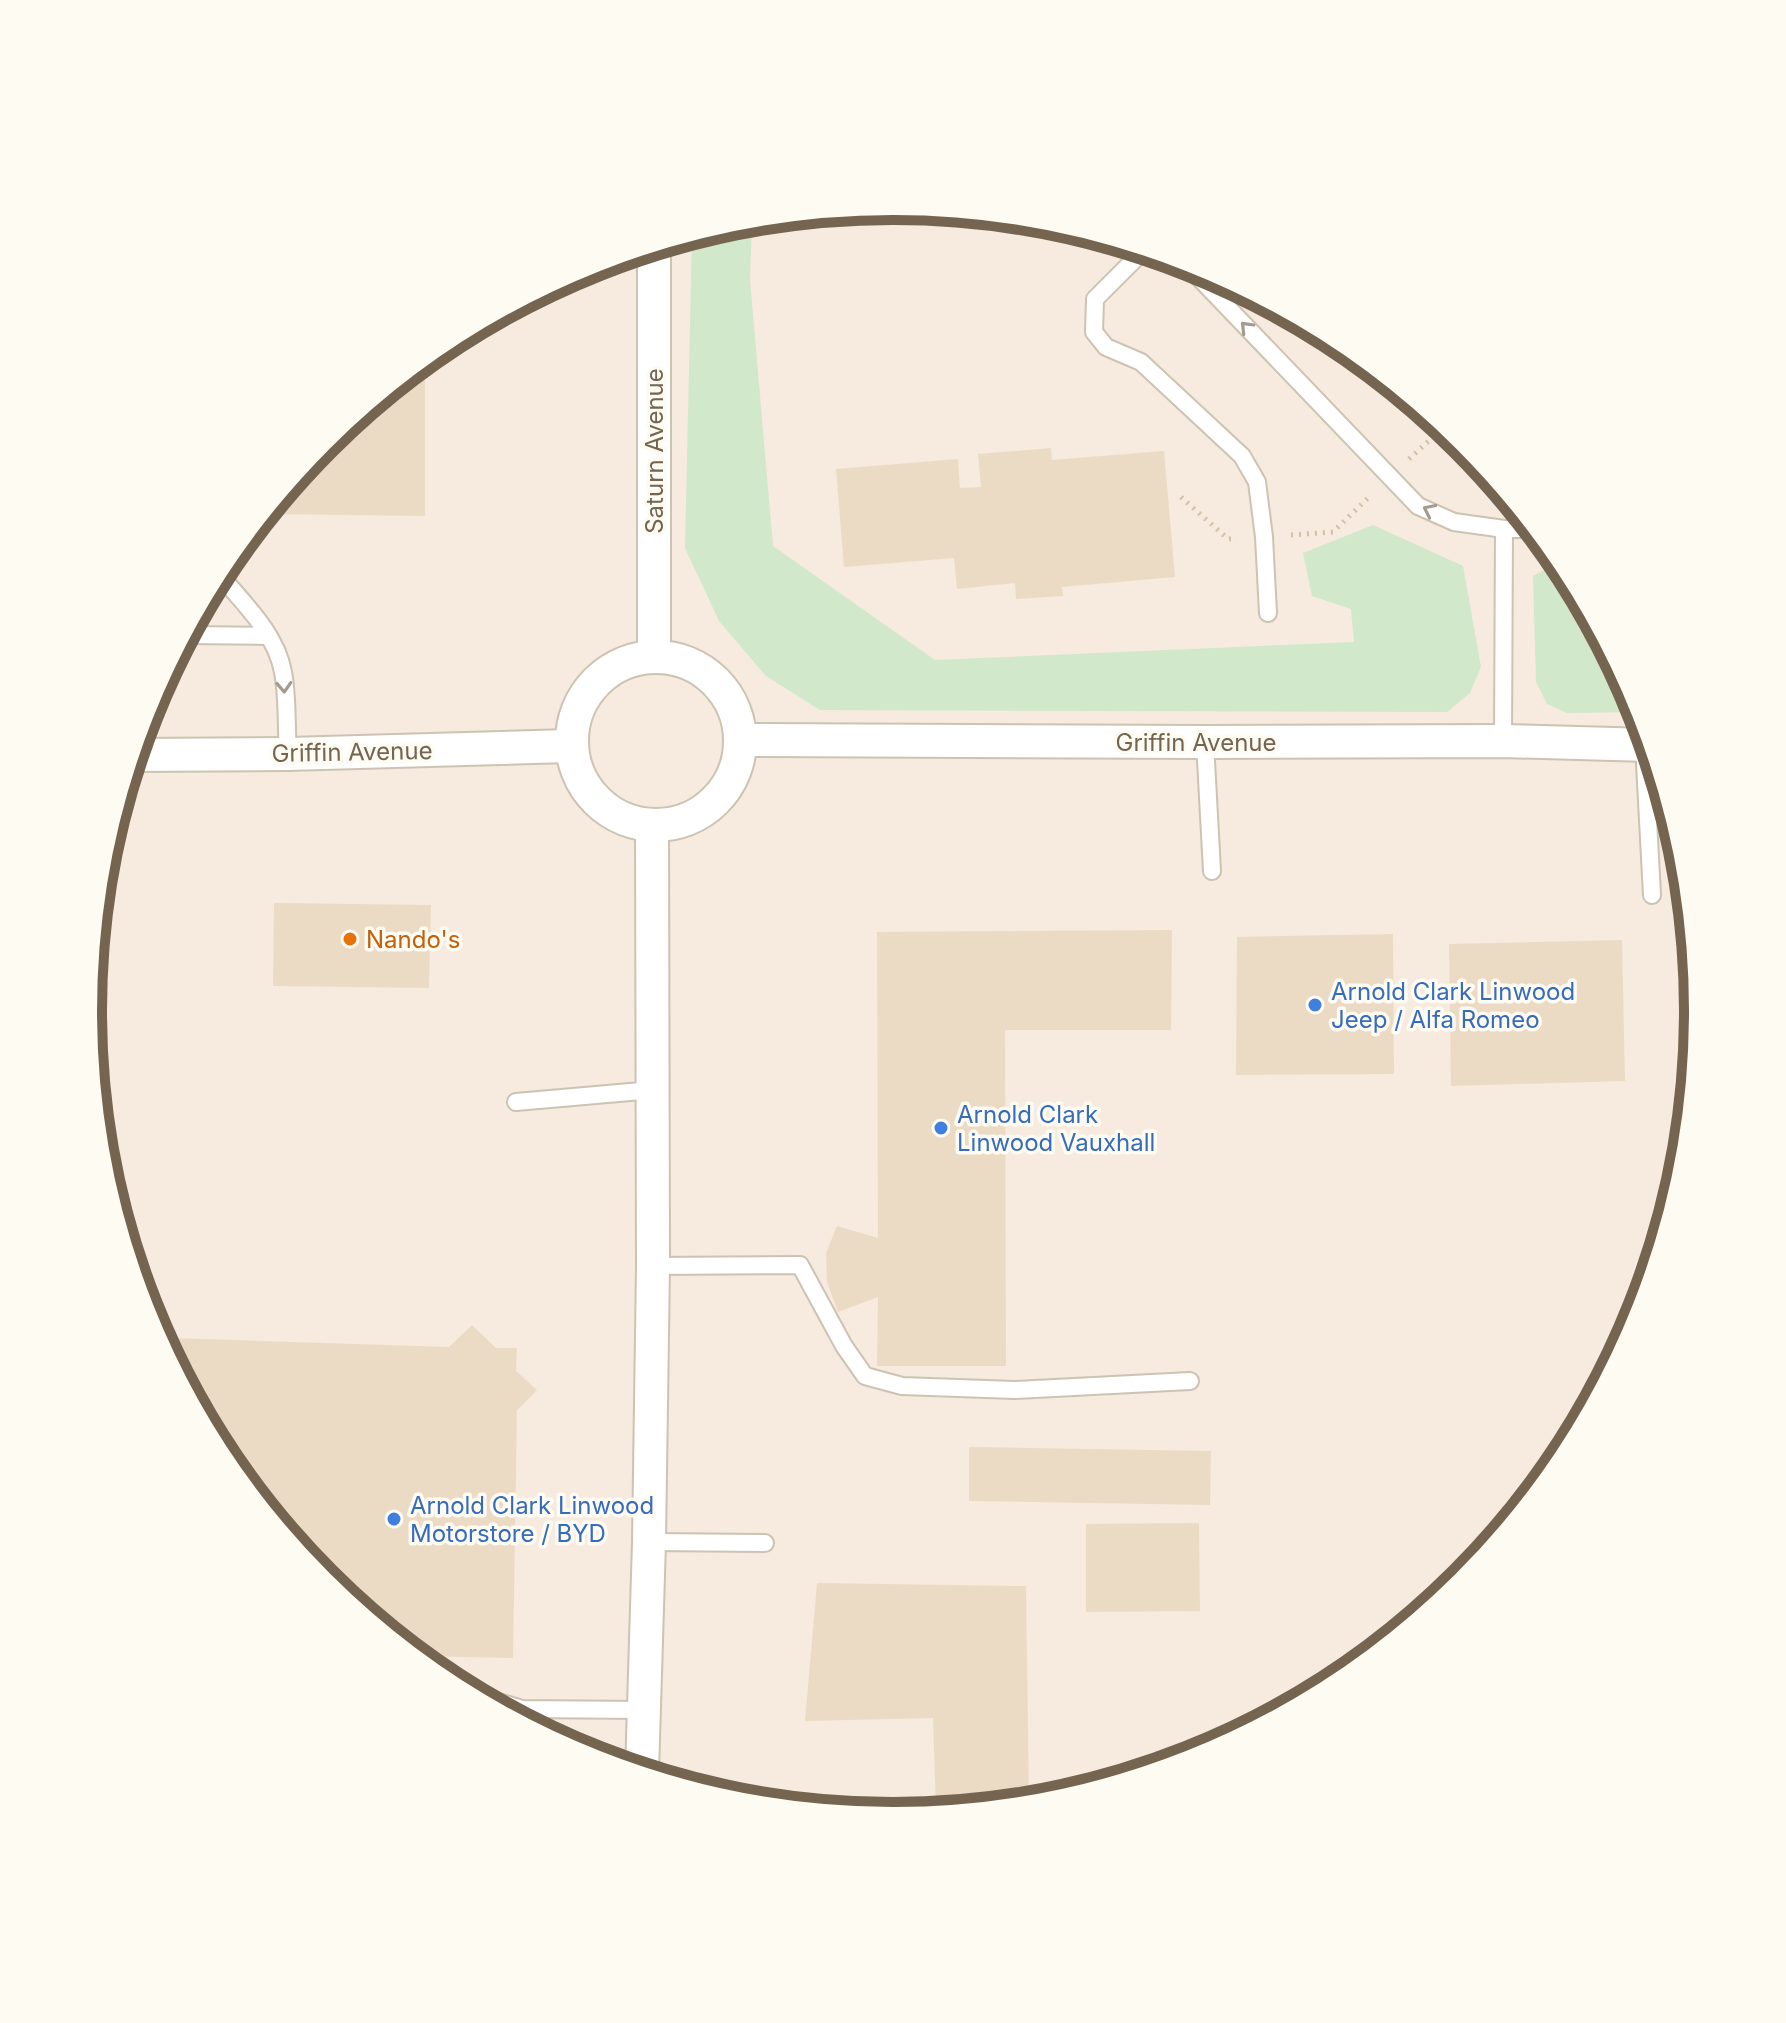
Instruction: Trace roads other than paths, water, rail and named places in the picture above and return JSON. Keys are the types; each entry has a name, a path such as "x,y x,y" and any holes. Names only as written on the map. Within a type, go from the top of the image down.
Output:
{"street":[{"name":"Saturn Avenue","path":"654,257 654,656"},
{"path":"654,656 671,657 698,667 721,686 736,711 742,740 734,775 718,800 687,822 652,828 625,820 600,805 582,781 570,746 572,722 582,700 600,678 625,662 654,656"},
{"name":"Griffin Avenue","path":"742,740 1503,741 1637,745"},
{"name":"Griffin Avenue","path":"145,755 570,746"},
{"path":"642,1762 653,1266 652,828"}],"lane":[{"path":"1136,258 1095,299 1094,332 1106,347 1141,362 1242,456 1257,482 1268,613"},
{"path":"1207,286 1418,506 1454,522 1520,529"},
{"path":"1503,741 1504,529"},
{"path":"227,585 258,620 274,645 283,672 288,754"},
{"path":"198,635 268,636"},
{"path":"1205,742 1212,871"},
{"path":"1648,777 1652,895"},
{"path":"516,1102 653,1090"},
{"path":"653,1266 800,1265 844,1346 865,1376 902,1386 1014,1390 1190,1381"},
{"path":"649,1542 765,1543"},
{"path":"517,1708 643,1710"}],"place":[{"name":"Nando's","path":"350,939"},
{"name":"Arnold Clark Linwood Jeep / Alfa Romeo","path":"1315,1005"},
{"name":"Arnold Clark Linwood Vauxhall","path":"941,1128"},
{"name":"Arnold Clark Linwood Motorstore / BYD","path":"394,1519"}]}
